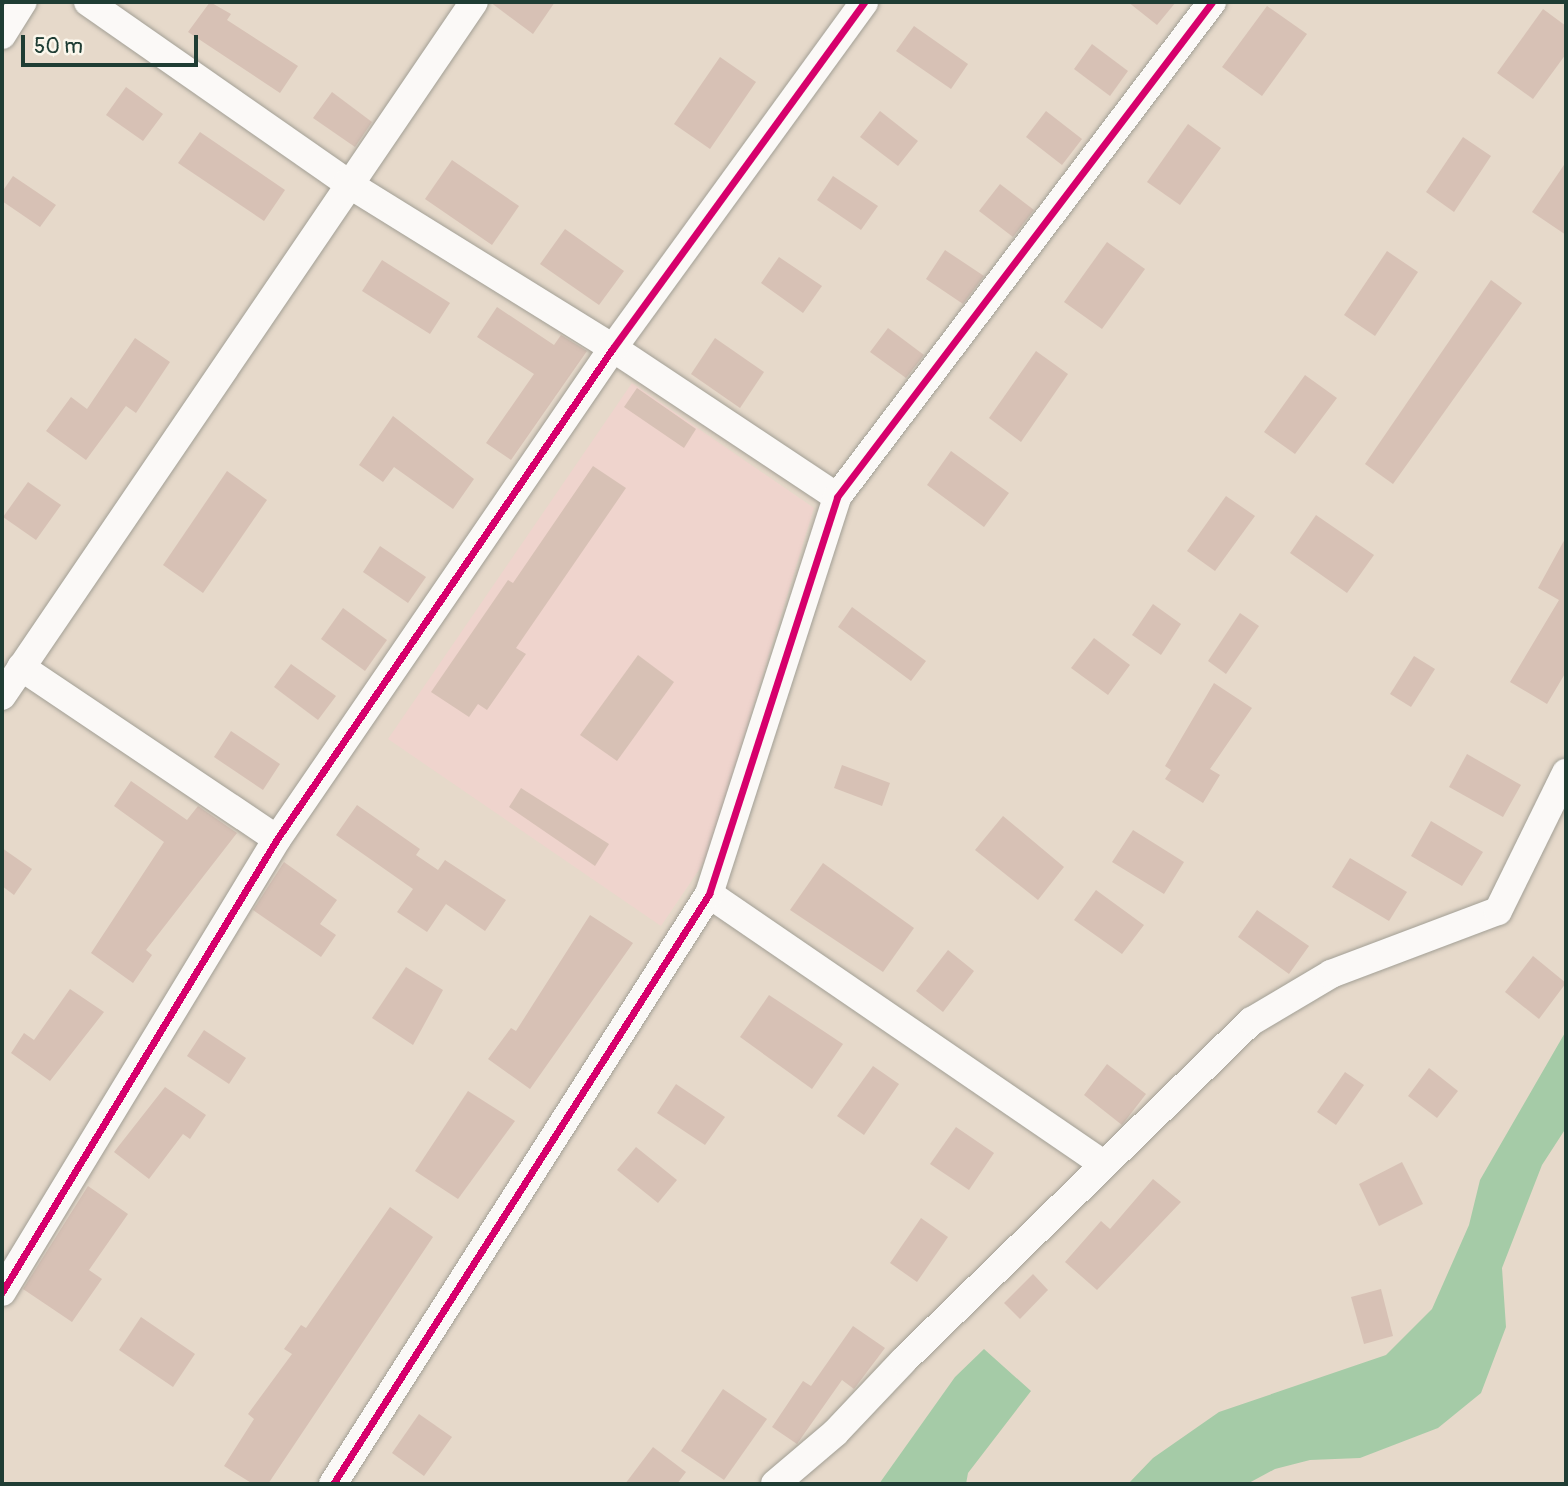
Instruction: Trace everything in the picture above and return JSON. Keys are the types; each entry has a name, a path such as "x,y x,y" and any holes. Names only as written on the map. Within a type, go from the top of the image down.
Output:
{"street":[{"path":"2,34 23,2"},
{"path":"88,2 347,183 613,348 837,497"},
{"path":"2,696 347,183 474,2"},
{"path":"2,1292 277,839 613,348 864,2"},
{"path":"333,1484 709,894 837,497 1212,2"},
{"path":"21,667 277,839"},
{"path":"775,1484 835,1433 1104,1164 1252,1021 1331,974 1497,911 1566,773"},
{"path":"709,894 1104,1164"}],"shaded area":[{"path":"632,383 814,508 707,858 661,926 388,739"}],"green space":[{"path":"1566,1031 1566,1128 1542,1165 1502,1268 1506,1327 1481,1393 1438,1428 1360,1458 1310,1460 1275,1469 1247,1484 1128,1484 1153,1458 1219,1412 1386,1355 1432,1309 1469,1225 1480,1180"},
{"path":"984,1349 1031,1391 968,1473 966,1484 879,1484 955,1377"}],"building":[{"path":"210,2 231,14 227,20 298,66 280,93 188,32"},
{"path":"490,2 555,2 533,34"},
{"path":"1128,2 1176,2 1157,25"},
{"path":"1267,6 1307,34 1262,96 1222,67"},
{"path":"1543,9 1566,26 1566,54 1533,99 1497,73"},
{"path":"914,26 968,64 951,89 896,51"},
{"path":"1092,44 1128,71 1110,96 1074,69"},
{"path":"720,57 756,82 710,149 674,124"},
{"path":"126,87 163,114 143,141 106,115"},
{"path":"332,92 372,122 355,147 313,118"},
{"path":"880,111 918,141 898,166 860,137"},
{"path":"1046,111 1082,139 1062,165 1026,137"},
{"path":"1188,124 1221,148 1180,205 1147,182"},
{"path":"200,132 285,190 264,221 178,163"},
{"path":"1463,137 1491,156 1454,212 1426,192"},
{"path":"452,160 519,206 492,245 425,199"},
{"path":"1566,162 1566,235 1532,212"},
{"path":"13,176 56,205 40,227 2,201 2,192"},
{"path":"833,176 878,206 861,230 817,200"},
{"path":"1000,184 1034,210 1013,237 979,211"},
{"path":"565,229 624,271 599,305 540,264"},
{"path":"1107,242 1145,269 1102,329 1064,302"},
{"path":"945,250 984,276 963,304 926,279"},
{"path":"1387,251 1418,272 1375,336 1344,315"},
{"path":"779,257 822,286 803,313 761,283"},
{"path":"382,260 450,303 430,334 362,291"},
{"path":"1491,280 1522,303 1393,484 1365,464"},
{"path":"497,307 554,345 561,335 587,351 511,460 486,443 534,374 477,337"},
{"path":"888,328 924,355 906,378 870,352"},
{"path":"135,338 170,362 136,413 126,406 86,460 46,431 71,397 87,409"},
{"path":"715,338 764,372 740,408 691,374"},
{"path":"1036,351 1068,374 1021,442 989,418"},
{"path":"1305,375 1337,398 1295,454 1264,432"},
{"path":"637,388 696,429 684,448 624,407"},
{"path":"393,416 474,479 453,509 394,467 383,482 359,465"},
{"path":"951,451 1009,493 984,527 927,485"},
{"path":"593,466 626,488 516,648 526,654 487,710 478,704 469,717 431,692 508,580 513,583"},
{"path":"227,471 267,500 203,593 163,565"},
{"path":"28,482 61,505 36,540 3,517"},
{"path":"1226,496 1255,516 1215,571 1187,551"},
{"path":"1316,515 1374,555 1347,593 1290,553"},
{"path":"1566,537 1566,672 1547,704 1510,682 1559,600 1538,588"},
{"path":"380,546 426,577 408,603 363,572"},
{"path":"1153,604 1181,624 1161,655 1132,635"},
{"path":"852,607 926,661 911,681 838,627"},
{"path":"343,608 387,640 365,671 321,639"},
{"path":"1240,613 1259,626 1226,674 1208,661"},
{"path":"1094,638 1130,665 1108,695 1071,668"},
{"path":"638,655 674,682 617,761 580,735"},
{"path":"1414,656 1435,669 1411,707 1390,694"},
{"path":"291,664 336,696 318,720 274,687"},
{"path":"1214,683 1252,708 1210,769 1220,775 1203,803 1165,779 1171,770 1165,766"},
{"path":"231,731 280,764 263,790 214,757"},
{"path":"1467,754 1521,785 1503,817 1449,787"},
{"path":"842,765 890,783 882,806 834,788"},
{"path":"131,781 187,820 198,806 237,833 146,950 152,955 133,983 91,953 164,842 114,806"},
{"path":"521,788 609,844 595,866 509,807"},
{"path":"357,805 420,849 416,855 438,870 445,860 506,900 485,931 446,904 427,932 397,912 413,889 336,835"},
{"path":"1003,816 1064,867 1038,900 975,850"},
{"path":"1431,821 1483,852 1462,886 1411,856"},
{"path":"1133,830 1184,862 1164,894 1112,862"},
{"path":"2,848 32,869 14,895 2,886"},
{"path":"1350,858 1407,892 1389,921 1332,887"},
{"path":"284,862 337,900 320,924 336,935 321,957 253,910"},
{"path":"823,863 914,928 883,972 790,910"},
{"path":"1096,890 1144,925 1122,954 1074,920"},
{"path":"1257,910 1309,946 1289,974 1238,937"},
{"path":"590,915 633,943 530,1089 488,1059 511,1028 516,1031"},
{"path":"948,950 974,971 943,1012 916,991"},
{"path":"1533,956 1566,983 1539,1019 1505,992"},
{"path":"406,967 443,990 413,1045 372,1018"},
{"path":"70,989 104,1012 50,1081 11,1053 24,1033 34,1040"},
{"path":"769,995 843,1044 812,1089 740,1037"},
{"path":"204,1030 246,1058 229,1084 187,1056"},
{"path":"1107,1064 1146,1094 1122,1125 1084,1095"},
{"path":"873,1066 899,1084 864,1135 837,1116"},
{"path":"1429,1068 1458,1091 1437,1118 1408,1096"},
{"path":"1345,1072 1364,1085 1336,1125 1317,1112"},
{"path":"676,1084 725,1117 705,1145 657,1113"},
{"path":"165,1087 206,1115 190,1139 183,1134 149,1179 114,1152"},
{"path":"468,1091 515,1121 458,1199 415,1171"},
{"path":"956,1127 994,1153 969,1190 930,1164"},
{"path":"636,1147 677,1180 658,1203 617,1170"},
{"path":"1402,1162 1423,1204 1379,1226 1359,1184"},
{"path":"1153,1179 1181,1202 1097,1290 1065,1262 1101,1221 1110,1229"},
{"path":"88,1186 128,1214 89,1270 102,1279 72,1322 23,1289"},
{"path":"390,1207 433,1237 268,1484 253,1484 224,1466 254,1419 248,1414 292,1354 284,1349 301,1325 306,1328"},
{"path":"921,1218 948,1237 917,1282 890,1263"},
{"path":"1033,1274 1048,1290 1020,1319 1004,1303"},
{"path":"1381,1289 1393,1336 1364,1344 1351,1297"},
{"path":"141,1317 195,1354 173,1387 119,1350"},
{"path":"853,1326 885,1348 854,1389 842,1380 797,1444 772,1427 803,1381 811,1386"},
{"path":"723,1389 767,1419 724,1480 681,1451"},
{"path":"419,1414 452,1437 424,1476 392,1453"},
{"path":"653,1447 686,1472 677,1484 625,1484"}],"cycle path":[{"path":"2,1292 277,839 613,348 864,2"},
{"path":"333,1484 709,894 837,497 1212,2"}]}
